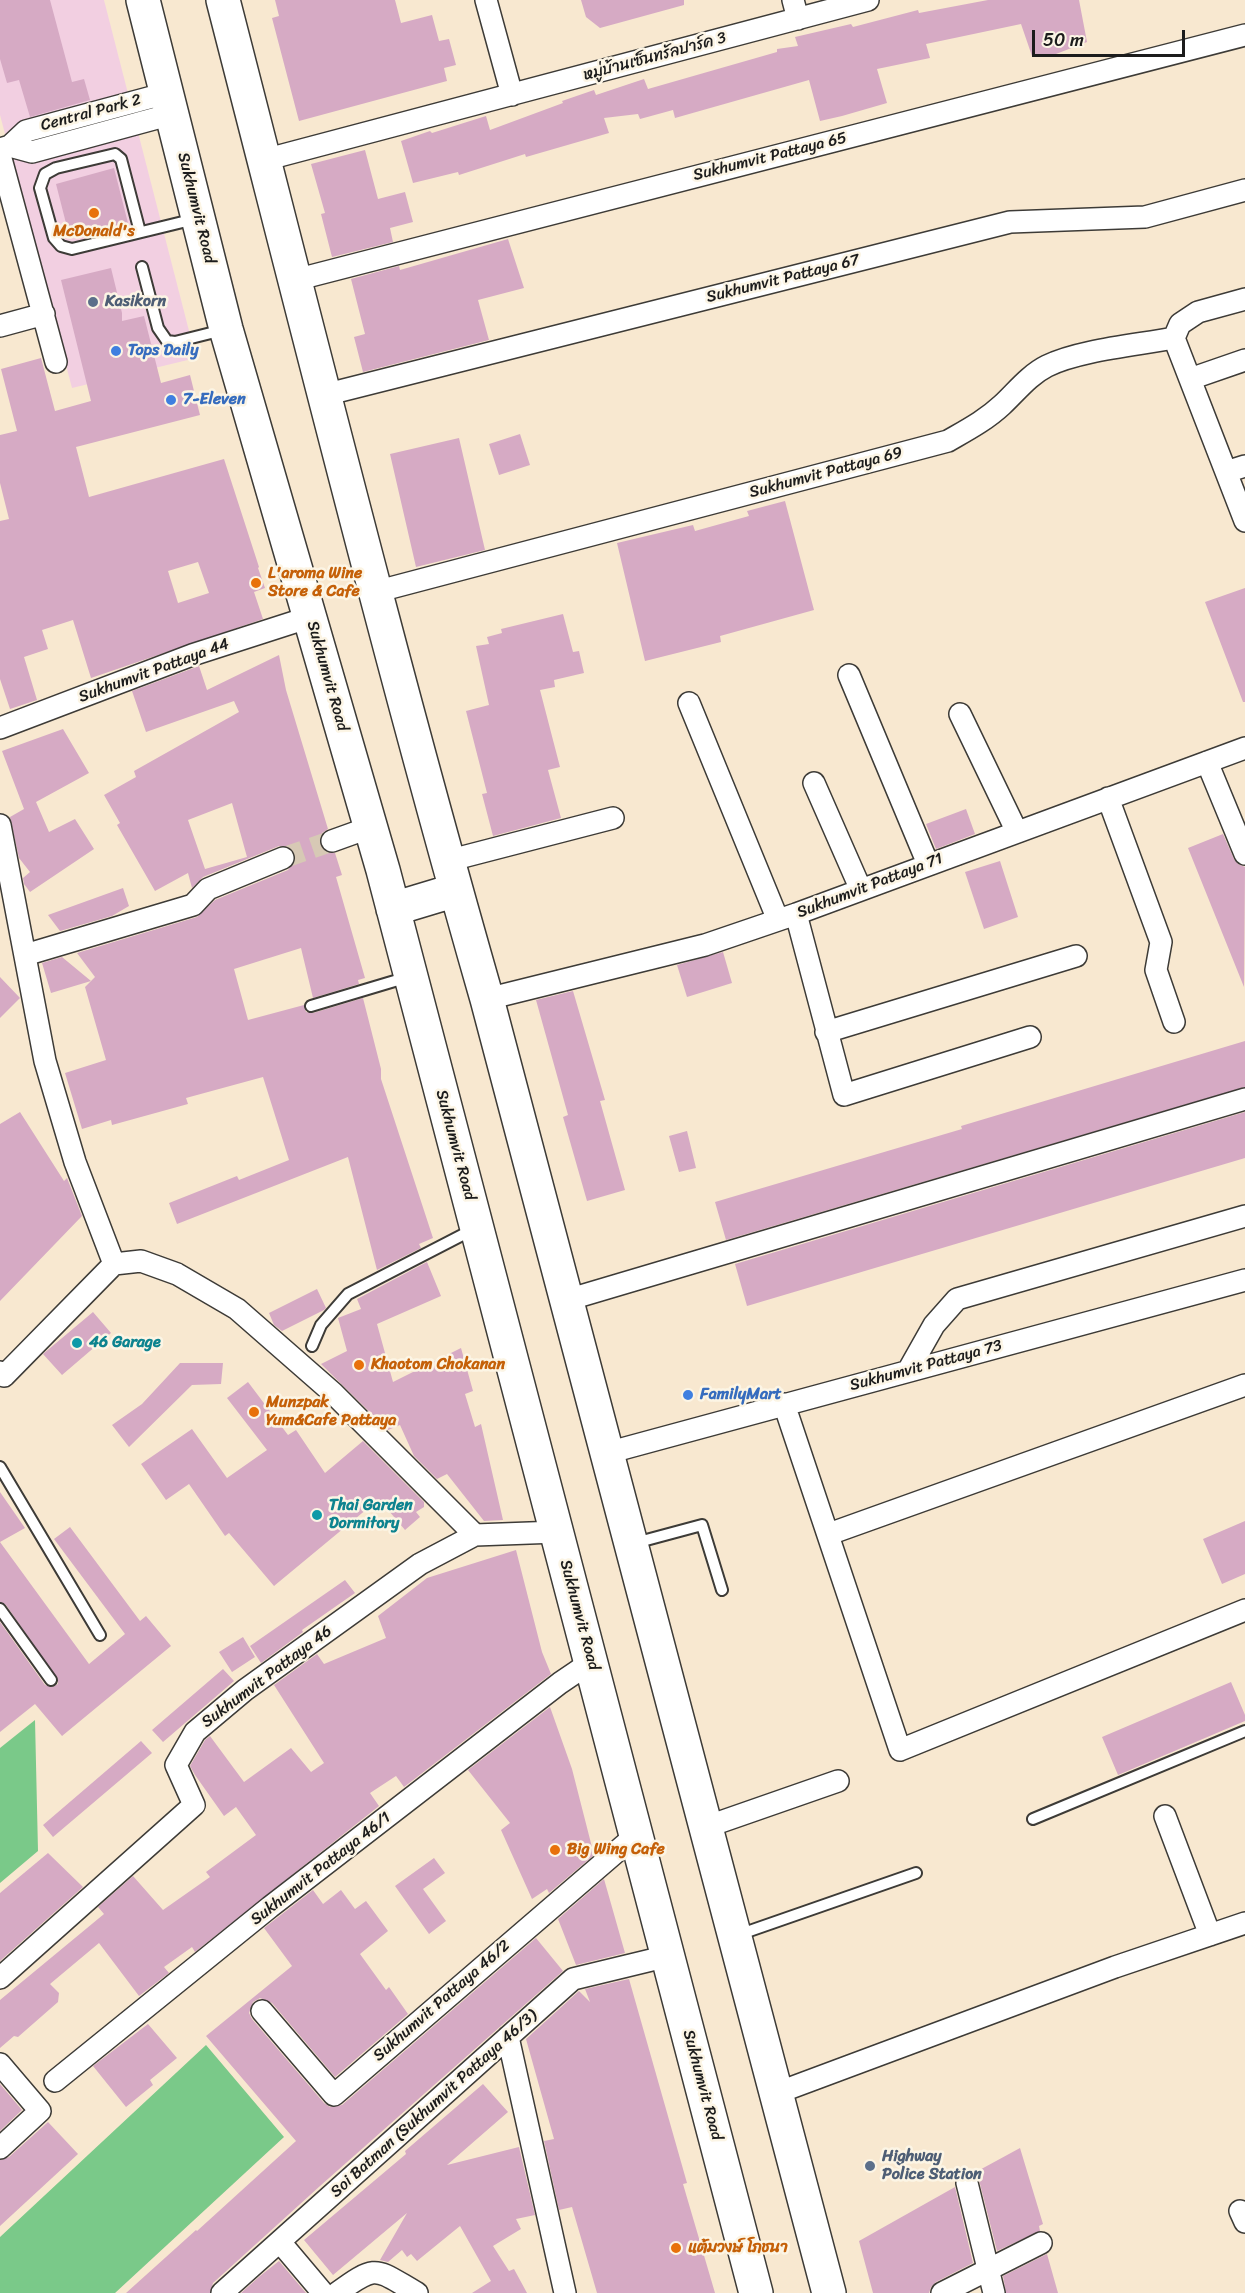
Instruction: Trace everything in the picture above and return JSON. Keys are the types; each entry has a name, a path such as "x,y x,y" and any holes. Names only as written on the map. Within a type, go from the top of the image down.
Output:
{"highway":[{"name":"Sukhumvit Road","path":"143,0 226,329 393,909 756,2293"},
{"path":"223,0 375,592 451,875 487,999 829,2293"},
{"path":"393,909 451,875"}],"street":[{"path":"486,0 512,95"},
{"name":"หมู่บ้านเซ็นทรัลปาร์ค 3","path":"264,160 512,95 795,9 868,0"},
{"name":"Sukhumvit Pattaya 65","path":"295,280 1245,35"},
{"name":"Central Park 2","path":"3,150 32,152 170,103"},
{"path":"3,150 56,362"},
{"name":"Sukhumvit Pattaya 67","path":"324,395 1010,222 1145,217 1245,190"},
{"path":"1245,299 1198,312 1180,324 1174,338 1190,379 1235,469 1245,520"},
{"path":"0,326 44,314"},
{"name":"Sukhumvit Pattaya 69","path":"375,592 948,441 978,424 1047,366 1072,357 1174,338"},
{"path":"1190,379 1245,360"},
{"name":"Sukhumvit Pattaya 44","path":"0,728 192,655 310,616"},
{"path":"849,675 928,864"},
{"path":"689,703 787,917 826,1032 844,1095 1030,1037"},
{"path":"960,714 1017,832"},
{"name":"Sukhumvit Pattaya 71","path":"487,999 705,945 1245,748"},
{"path":"1207,762 1245,854"},
{"path":"814,783 861,890"},
{"path":"1108,798 1161,942 1156,970 1173,1022"},
{"path":"451,875 613,818"},
{"path":"0,825 45,1061 75,1162 114,1264"},
{"path":"332,841 371,827"},
{"path":"25,955 193,904 208,889 284,858"},
{"path":"826,1032 1076,956"},
{"path":"567,1300 1245,1099"},
{"path":"908,1371 934,1325 957,1299 1245,1216"},
{"path":"1,1378 114,1264 141,1261 177,1274 237,1309 333,1393 476,1535"},
{"name":"Sukhumvit Pattaya 73","path":"607,1453 1245,1280"},
{"path":"829,1534 1245,1385"},
{"path":"784,1404 900,1750 1245,1610"},
{"name":"Sukhumvit Pattaya 46","path":"0,1978 194,1805 176,1765 195,1732 245,1690 420,1564 476,1535 557,1532"},
{"name":"Sukhumvit Pattaya 46/1","path":"55,2081 270,1907 560,1683 591,1662"},
{"path":"706,1827 838,1781"},
{"path":"1165,1816 1210,1935"},
{"name":"Sukhumvit Pattaya 46/2","path":"262,2011 334,2095 636,1835"},
{"path":"777,2093 1115,1967 1245,1923"},
{"name":"Soi Batman (Sukhumvit Pattaya 46/3)","path":"222,2293 573,1979 668,1956"},
{"path":"508,2037 565,2293"},
{"path":"0,2064 40,2111 0,2148"},
{"path":"967,2183 994,2293"},
{"path":"280,2242 323,2293"},
{"path":"942,2293 1041,2243"},
{"path":"337,2293 363,2275 381,2272 417,2293"}],"lane":[{"path":"140,232 121,159 115,154 56,168 45,174 40,188 54,238 62,246 72,249 198,218"},
{"path":"142,267 158,328 167,341 175,342 226,329"},
{"path":"311,1006 410,977"},
{"path":"312,1346 321,1325 348,1294 477,1227"},
{"path":"0,1467 100,1635"},
{"path":"632,1544 702,1525 722,1590"},
{"path":"0,1609 51,1680"},
{"path":"1033,1819 1245,1731"},
{"path":"735,1936 916,1873"}],"shaded area":[{"path":"0,0 104,0 196,358 72,388 0,115"}],"green space":[{"path":"35,1720 38,1851 0,1883 0,1748"},
{"path":"206,2045 284,2137 115,2293 0,2293 0,2237"}],"building":[{"path":"0,0 50,0 72,82 84,79 90,100 30,117 19,80 7,83 0,59"},
{"path":"275,0 395,0 401,23 432,15 439,41 449,39 456,65 444,68 447,81 299,121 272,18 279,16"},
{"path":"581,0 684,0 684,5 600,28 586,17"},
{"path":"988,0 1079,0 1087,42 1056,54 1032,56 1021,24 926,44 930,58 877,69 887,103 842,116 820,121 809,80 675,118 673,110 640,119 638,114 604,118 609,133 526,157 525,154 459,175 458,172 413,183 401,141 486,116 490,130 594,90 596,95 644,79 648,89 777,52 777,49 798,46 795,37 851,24 853,27 918,10 919,13"},
{"path":"365,150 378,199 405,192 413,222 390,228 393,242 332,257 321,214 325,213 311,164"},
{"name":"McDonald's","path":"114,168 129,227 99,235 98,232 85,235 84,231 69,235 56,184"},
{"path":"508,239 524,288 478,300 489,340 363,372 354,337 365,334 351,279 399,266 400,270"},
{"path":"111,268 122,321 144,316 161,383 190,375 200,415 76,447 89,497 224,459 265,588 254,592 263,619 91,678 73,620 42,630 48,649 24,657 37,700 10,709 0,679 0,521 9,519 0,483 0,435 17,431 1,369 41,358 55,411 91,401 61,280","holes":["198,562 209,593 178,603 168,571"]},
{"path":"520,434 530,465 499,475 489,444"},
{"path":"459,438 485,550 416,567 390,454"},
{"path":"785,501 814,610 720,636 721,642 645,661 617,543 693,525 695,531 749,516 747,511"},
{"path":"1245,588 1245,702 1243,702 1205,602"},
{"path":"563,614 573,652 579,651 584,673 554,680 555,687 540,690 560,767 548,770 561,818 493,836 482,794 487,793 466,711 489,705 476,646 489,644 487,637 502,633 501,629"},
{"path":"279,655 286,690 328,829 322,833 320,845 324,851 335,853 342,875 336,877 365,978 358,980 359,984 313,998 301,948 234,969 248,1020 304,1005 306,1012 313,1013 363,998 381,1069 381,1079 433,1238 419,1244 421,1248 377,1270 348,1157 177,1224 169,1203 237,1176 239,1180 289,1160 263,1077 186,1098 188,1104 112,1125 111,1120 82,1129 65,1073 106,1060 85,987 95,977 77,953 197,917 215,900 288,870 295,860 295,854 291,848 279,846 203,877 192,888 188,873 155,891 117,825 120,823 104,795 136,777 134,771 239,712 234,701 146,732 132,691 199,666 207,690","holes":["232,803 247,857 205,869 188,820"]},
{"path":"63,729 89,773 36,802 49,832 75,819 94,849 30,892 23,878 30,872 19,858 10,817 24,809 2,751"},
{"path":"966,809 975,834 936,849 926,824"},
{"path":"1223,834 1234,859 1245,867 1244,987 1188,848"},
{"path":"1000,861 1018,917 984,929 965,872"},
{"path":"123,888 129,906 112,916 60,931 48,915"},
{"path":"723,952 732,983 687,997 677,965"},
{"path":"62,957 91,981 51,993 42,963"},
{"path":"0,977 20,998 0,1018"},
{"path":"573,991 605,1100 600,1101 625,1190 587,1201 563,1117 568,1115 536,1000"},
{"path":"1245,1041 1245,1087 726,1240 715,1202 962,1129 961,1126"},
{"path":"20,1112 64,1181 67,1178 82,1216 0,1301 0,1124"},
{"path":"1245,1112 1245,1158 747,1306 735,1264"},
{"path":"687,1131 696,1168 679,1172 669,1136"},
{"path":"427,1262 441,1296 377,1324 393,1382 461,1348 473,1391 465,1394 475,1427 481,1424 503,1520 484,1521 447,1474 437,1479 414,1456 400,1425 388,1430 321,1364 347,1351 338,1318 361,1309 357,1299"},
{"path":"317,1289 326,1308 324,1310 282,1331 274,1325 269,1313"},
{"name":"46 Garage","path":"93,1312 111,1333 62,1375 43,1354"},
{"path":"180,1363 223,1363 221,1384 192,1385 129,1447 112,1425 142,1404"},
{"path":"248,1382 288,1435 296,1430 325,1473 363,1441 424,1502 424,1507 416,1512 420,1517 405,1530 379,1499 274,1586 229,1533 225,1536 189,1484 166,1500 141,1464 192,1429 227,1478 267,1450 227,1398"},
{"path":"0,1492 25,1528 0,1542"},
{"path":"1245,1521 1245,1574 1222,1584 1203,1539"},
{"path":"70,1527 140,1621 146,1616 171,1646 62,1736 35,1704 0,1732 0,1622 45,1685 52,1687 58,1684 58,1680 6,1605 0,1602 0,1542 89,1664 125,1634 54,1539"},
{"path":"516,1550 542,1652 551,1674 404,1787 396,1776 370,1793 379,1806 195,1952 192,1947 164,1967 169,1973 139,1996 99,1943 50,1984 59,1993 58,2002 18,2037 14,2036 0,2048 0,2000 104,1914 98,1907 133,1876 163,1910 210,1877 206,1872 256,1835 236,1807 224,1816 190,1766 205,1740 210,1736 244,1782 291,1748 311,1772 324,1763 274,1685 317,1654 324,1664 386,1638 378,1616 427,1578"},
{"path":"345,1580 355,1593 302,1630 303,1632 261,1663 250,1646"},
{"path":"243,1637 255,1657 232,1672 219,1652"},
{"path":"223,1669 234,1681 163,1742 152,1730"},
{"path":"1231,1682 1245,1715 1245,1721 1118,1775 1102,1737"},
{"path":"550,1707 572,1769 594,1855 549,1893 547,1889 532,1899 501,1830 510,1823 468,1770"},
{"path":"141,1741 152,1753 53,1837 43,1825"},
{"path":"48,1853 83,1887 0,1961 0,1893"},
{"path":"434,1858 445,1873 423,1889 446,1921 429,1934 395,1886"},
{"path":"604,1879 625,1953 576,1965 558,1919"},
{"path":"313,1890 323,1904 341,1890 355,1909 366,1901 388,1931 360,1954 386,1990 389,1987 408,2014 335,2077 272,2003 260,1998 253,2002 249,2013 252,2019 324,2103 330,2107 342,2105 536,1938 563,1971 213,2283 210,2293 126,2293 296,2141 206,2036 292,1966 264,1928"},
{"path":"629,1979 687,2183 683,2184 715,2293 597,2293 572,2207 559,2210 544,2141 554,2139 526,2039 579,1991 590,2002 585,1989"},
{"path":"148,2024 177,2058 150,2080 153,2085 126,2107 93,2066"},
{"path":"0,2084 22,2110 0,2131"},
{"path":"483,2084 508,2112 447,2165 519,2147 535,2215 516,2219 521,2229 493,2246 509,2271 514,2269 527,2293 472,2293 491,2281 460,2226 417,2261 411,2254 407,2257 402,2250 388,2262 380,2260 407,2213 333,2275 304,2240 406,2154 405,2151"},
{"path":"48,2122 78,2154 0,2226 0,2160 9,2157"},
{"path":"1020,2148 1043,2224 1039,2226 1040,2231 997,2251 979,2180 974,2173"},
{"path":"955,2187 973,2263 936,2282 929,2293 873,2293 859,2241"},
{"path":"1047,2254 1058,2293 1006,2293 1003,2276"},
{"path":"279,2261 306,2293 241,2293 260,2276"}],"tunnel":[{"path":"283,858 332,841"}],"place":[{"name":"McDonald's","path":"94,213"},
{"name":"Kasikorn","path":"93,302"},
{"name":"Tops Daily","path":"116,351"},
{"name":"7-Eleven","path":"171,400"},
{"name":"L'aroma Wine Store & Cafe","path":"256,583"},
{"name":"46 Garage","path":"77,1343"},
{"name":"Khaotom Chokanan","path":"359,1365"},
{"name":"FamilyMart","path":"688,1395"},
{"name":"Munzpak Yum&Cafe Pattaya","path":"254,1412"},
{"name":"Thai Garden Dormitory","path":"317,1515"},
{"name":"Big Wing Cafe","path":"555,1850"},
{"name":"Highway Police Station","path":"870,2166"},
{"name":"แต้มวงษ์ โภชนา","path":"676,2248"}]}
